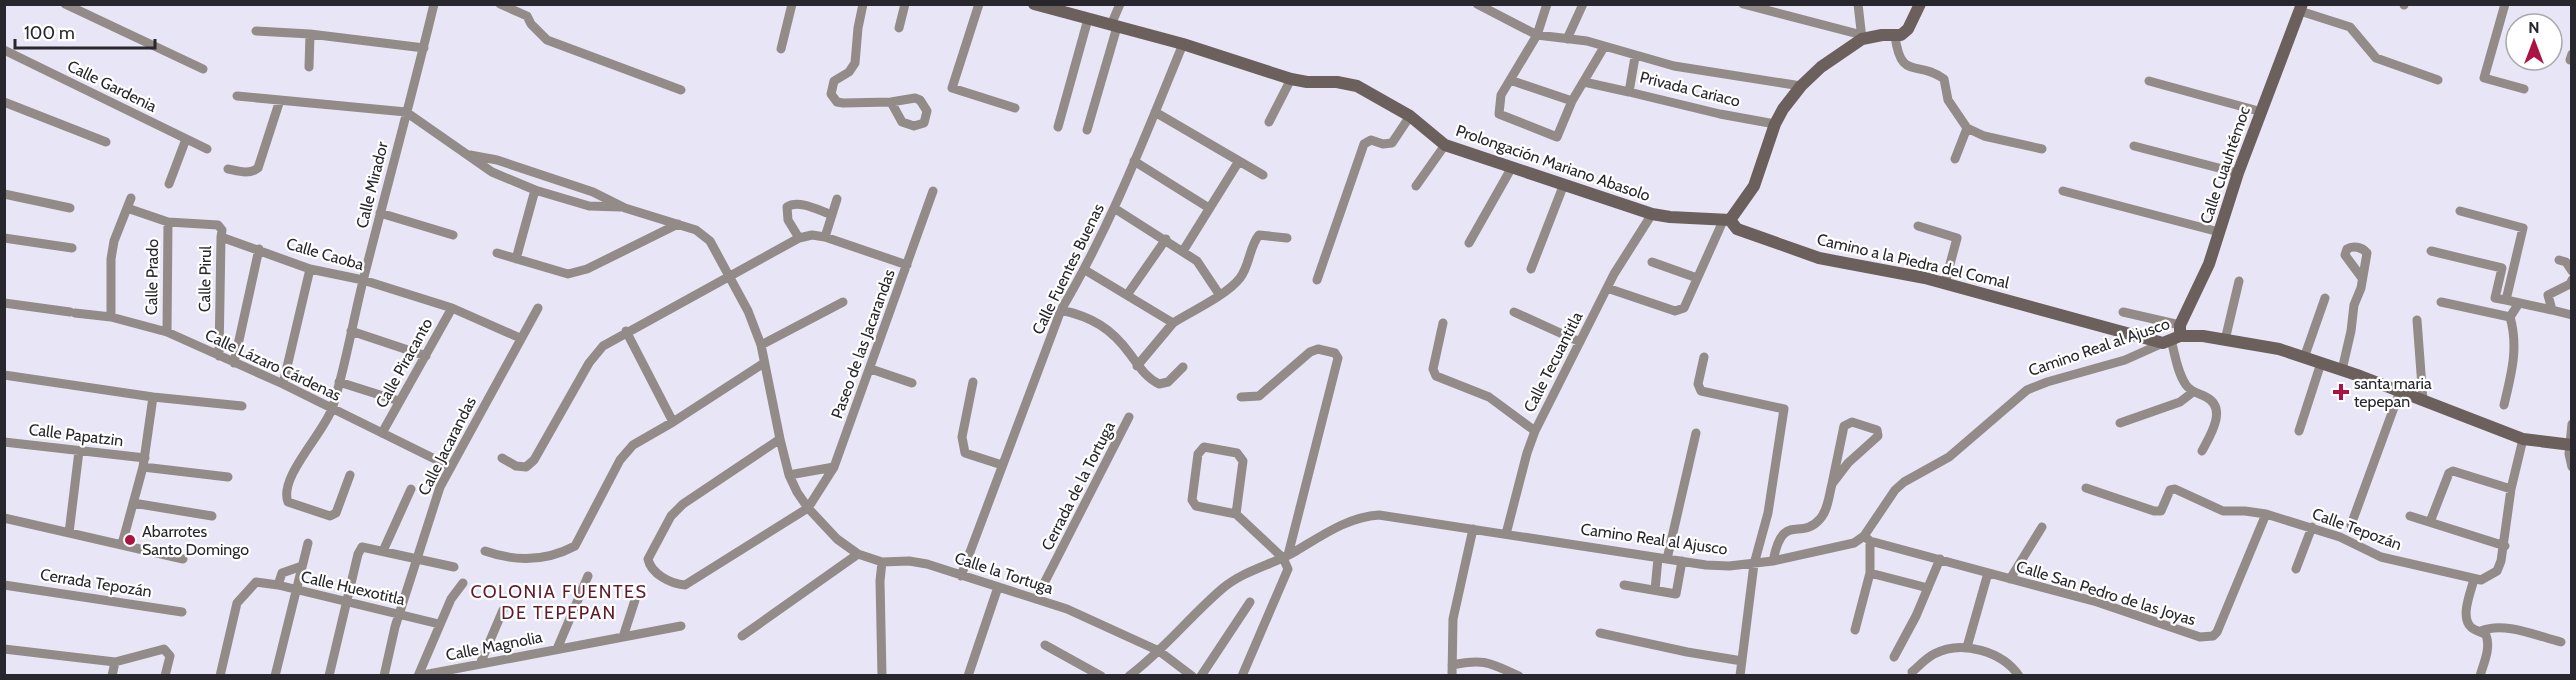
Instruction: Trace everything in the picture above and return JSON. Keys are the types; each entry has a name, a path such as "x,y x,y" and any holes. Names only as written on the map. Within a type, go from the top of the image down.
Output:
{"street":[{"path":"65,4 203,69"},
{"name":"Calle Mirador","path":"350,475 336,513 330,516 288,502 286,497 287,485 291,477 333,409 363,280 434,4"},
{"path":"500,4 527,16 531,24 547,40 681,90"},
{"path":"781,49 792,4"},
{"path":"863,4 855,63 849,72 834,81 831,94 837,102 843,103 891,102"},
{"path":"899,28 905,4"},
{"path":"979,4 952,88 1015,108"},
{"name":"Prolongación Mariano Abasolo","path":"1034,4 1183,44 1291,79 1358,86 1410,116 1445,145 1652,214 1727,220"},
{"path":"1087,130 1120,4"},
{"name":"Privada Cariaco","path":"1477,4 1537,36 1567,39 1604,47 1674,66 1801,86"},
{"path":"1547,4 1537,36 1501,95 1499,114 1557,137 1572,101 1604,47"},
{"path":"1567,39 1583,4"},
{"path":"1743,4 1862,37 1882,34 1901,35 1908,29 1920,4"},
{"path":"1858,4 1862,37"},
{"path":"2505,4 2484,78 2524,89"},
{"path":"2301,8 2350,27 2376,58 2438,80"},
{"name":"Calle Cuauhtémoc","path":"2173,336 2209,264 2238,173 2301,8"},
{"path":"1058,127 1088,19"},
{"path":"256,31 310,34 424,48"},
{"path":"309,67 310,34"},
{"path":"1895,36 1898,56 1902,62 1944,79 1948,100 1967,128 1984,136 2042,149"},
{"path":"1607,288 1675,311 1684,308 1727,220 1754,186 1775,123 1783,109 1801,86 1821,67 1862,37"},
{"name":"Calle Fuentes Buenas","path":"961,576 1061,310 1085,270 1114,208 1183,44"},
{"name":"Calle Gardenia","path":"4,50 207,149"},
{"name":"Privada Cariaco","path":"1635,57 1629,92 1720,114 1775,123"},
{"path":"1269,122 1291,79"},
{"path":"1510,80 1572,101"},
{"path":"2149,81 2262,111"},
{"path":"1584,82 1629,92"},
{"path":"237,96 406,112 470,154 492,172 535,190 589,206 625,208"},
{"path":"228,168 253,172 258,168 280,100"},
{"path":"4,102 106,142"},
{"path":"1155,112 1263,175"},
{"path":"1317,280 1364,144 1371,140 1383,144 1392,143 1410,116"},
{"path":"1955,159 1967,128"},
{"path":"170,184 186,139"},
{"path":"1416,186 1445,145"},
{"path":"2134,146 2238,173"},
{"path":"470,154 498,160 593,192 625,208"},
{"path":"1134,161 1209,208"},
{"path":"1183,251 1239,161"},
{"path":"1469,243 1512,167"},
{"path":"1531,269 1564,184"},
{"path":"516,259 535,190"},
{"path":"907,265 933,191"},
{"path":"2063,191 2219,232"},
{"path":"4,194 70,208"},
{"path":"111,318 112,250 118,225 131,198"},
{"path":"825,237 837,199"},
{"path":"799,238 788,220 788,207 792,204 799,204 832,215"},
{"name":"Calle Caoba","path":"127,208 168,222 218,225 222,230 221,237 260,249 310,269 363,280 452,308 520,338"},
{"name":"Calle la Tortuga","path":"625,208 696,230 710,241 748,312 761,345 789,475 808,508 837,539 858,554 882,562 909,561 1067,609 1159,651 1192,675"},
{"path":"1114,208 1166,239 1197,261 1219,294"},
{"path":"2460,211 2523,228 2506,300"},
{"path":"380,213 453,235"},
{"name":"Calle Tecuantitla","path":"1506,534 1535,430 1607,288 1652,214"},
{"name":"Camino a la Piedra del Comal","path":"1727,220 1737,229 1819,258 1946,283 2173,336"},
{"name":"Calle Prado","path":"167,332 168,222"},
{"path":"497,253 568,274 587,269 678,224"},
{"path":"1918,226 1957,238 1946,283"},
{"name":"Paseo de las Jacarandas","path":"502,458 516,466 526,467 534,460 589,363 603,346 626,331 799,238 812,235 825,237 907,265 834,467 808,508"},
{"path":"1137,366 1173,323 1238,280 1259,235 1287,238"},
{"name":"Calle Pirul","path":"219,356 221,237"},
{"path":"4,238 72,248"},
{"path":"1127,295 1166,239"},
{"path":"234,363 260,249"},
{"path":"2432,251 2502,268 2495,298 2571,315"},
{"path":"2559,260 2566,262 2571,271"},
{"path":"1652,262 1697,278"},
{"path":"283,384 310,269"},
{"path":"1085,270 1173,323"},
{"path":"2342,370 2351,332 2354,305 2361,288 2362,278"},
{"path":"2552,310 2548,295 2570,284 2571,280"},
{"path":"2225,340 2239,281"},
{"path":"2304,358 2325,298"},
{"path":"761,345 843,302"},
{"path":"2441,302 2510,318"},
{"name":"Calle Lázaro Cárdenas","path":"4,303 111,318 167,332 283,384 450,467"},
{"path":"2504,405 2515,359 2514,332 2510,318 2519,303"},
{"name":"Calle Piracanto","path":"381,433 452,308"},
{"name":"Calle Jacarandas","path":"384,675 399,615 432,508 450,467 538,308"},
{"path":"1061,310 1094,319 1108,328 1137,366 1159,384 1168,382 1183,367"},
{"path":"1514,312 1580,342"},
{"path":"2123,312 2173,336 2186,384 2193,392 2212,400 2216,409 2214,429 2202,451"},
{"path":"2417,320 2423,400"},
{"path":"1443,324 1433,369 1436,376 1489,397 1535,430"},
{"path":"351,331 426,356"},
{"path":"626,331 673,422"},
{"name":"Camino Real al Ajusco","path":"1129,675 1159,651 1223,588 1245,572 1285,557 1342,524 1365,516 1379,514 1682,561 1729,566 1773,561 1845,546 1867,538 1895,490 1904,482 1949,457 2027,390 2125,360 2173,336 2203,336 2279,350 2400,391 2476,423 2523,439 2571,445"},
{"path":"1241,397 1259,396 1310,352 1318,349 1335,353 1338,358 1285,557 1288,569 1242,675"},
{"path":"1704,357 1698,384 1701,391 1784,409 1768,513 1754,564 1740,675"},
{"path":"485,551 504,558 524,561 562,553 575,546 620,460 633,445 764,363"},
{"path":"2299,431 2321,363"},
{"path":"871,369 912,383"},
{"path":"4,375 153,397 242,406"},
{"path":"339,382 399,401"},
{"path":"973,382 962,437 965,453 1002,465"},
{"path":"2351,525 2400,391"},
{"path":"2120,423 2180,402 2193,392"},
{"path":"122,544 144,463 153,397"},
{"name":"Cerrada de la Tortuga","path":"1036,600 1130,417"},
{"path":"1773,561 1777,544 1785,532 1810,526 1823,516 1846,424 1852,422 1877,430 1876,438 1848,463 1832,484"},
{"path":"2571,424 2571,467"},
{"path":"1655,590 1696,433"},
{"path":"780,439 683,504 671,516 656,543 648,559 650,566 669,581 685,585 808,508"},
{"path":"2480,675 2488,647 2486,635 2472,628 2467,621 2466,613 2474,579 2481,579 2497,571 2505,546 2511,489 2523,439"},
{"name":"Calle Papatzin","path":"4,442 79,451 228,477"},
{"path":"1236,514 1243,461 1238,453 1204,447 1198,454 1192,500 1196,506 1236,514 1285,557"},
{"path":"69,533 79,451"},
{"path":"789,475 834,467"},
{"path":"2430,522 2449,473 2453,471 2511,489"},
{"name":"Calle Tepozán","path":"2086,488 2154,512 2161,511 2170,490 2175,489 2223,511 2266,514 2340,537 2381,557 2474,579"},
{"path":"383,551 411,489"},
{"path":"133,503 212,516"},
{"name":"Calle San Pedro de las Joyas","path":"1867,538 2097,602 2200,638 2207,638 2217,632 2266,514"},
{"path":"2410,516 2505,546"},
{"path":"4,518 183,559"},
{"path":"2010,579 2042,527"},
{"path":"2295,569 2312,527"},
{"path":"1473,529 1453,619 1452,670 1476,660 1519,675"},
{"path":"1855,630 1870,573 1867,538"},
{"path":"274,675 308,543"},
{"path":"329,675 360,550 365,546 454,567"},
{"path":"741,636 858,554"},
{"path":"1894,657 1940,559"},
{"path":"1624,585 1676,594 1682,561"},
{"path":"882,562 880,581 882,675"},
{"path":"278,585 282,573 302,566"},
{"path":"1870,573 1928,588"},
{"path":"1967,647 1988,573"},
{"path":"557,649 588,576"},
{"name":"Calle Huexotitla","path":"220,675 237,603 249,587 256,582 261,581 439,624"},
{"path":"418,675 450,599 463,583"},
{"name":"Cerrada Tepozán","path":"4,585 182,612"},
{"path":"968,675 998,587"},
{"path":"623,636 635,600"},
{"path":"1201,675 1250,602"},
{"path":"480,664 503,610"},
{"name":"Calle Magnolia","path":"418,675 681,626"},
{"path":"2481,631 2492,626 2561,642"},
{"path":"1600,633 1687,652 1742,661"},
{"path":"1045,645 1101,675"},
{"path":"1912,672 1935,653 1967,647 2009,662 2019,675"},
{"path":"4,649 115,662 159,649 168,651 170,656 165,675"},
{"path":"112,675 115,662"}],"place":[{"name":"santa maria tepepan","path":"2341,392"},
{"name":"Abarrotes Santo Domingo","path":"130,540"}],"district":[{"name":"COLONIA FUENTES DE TEPEPAN","path":"559,602"}]}
